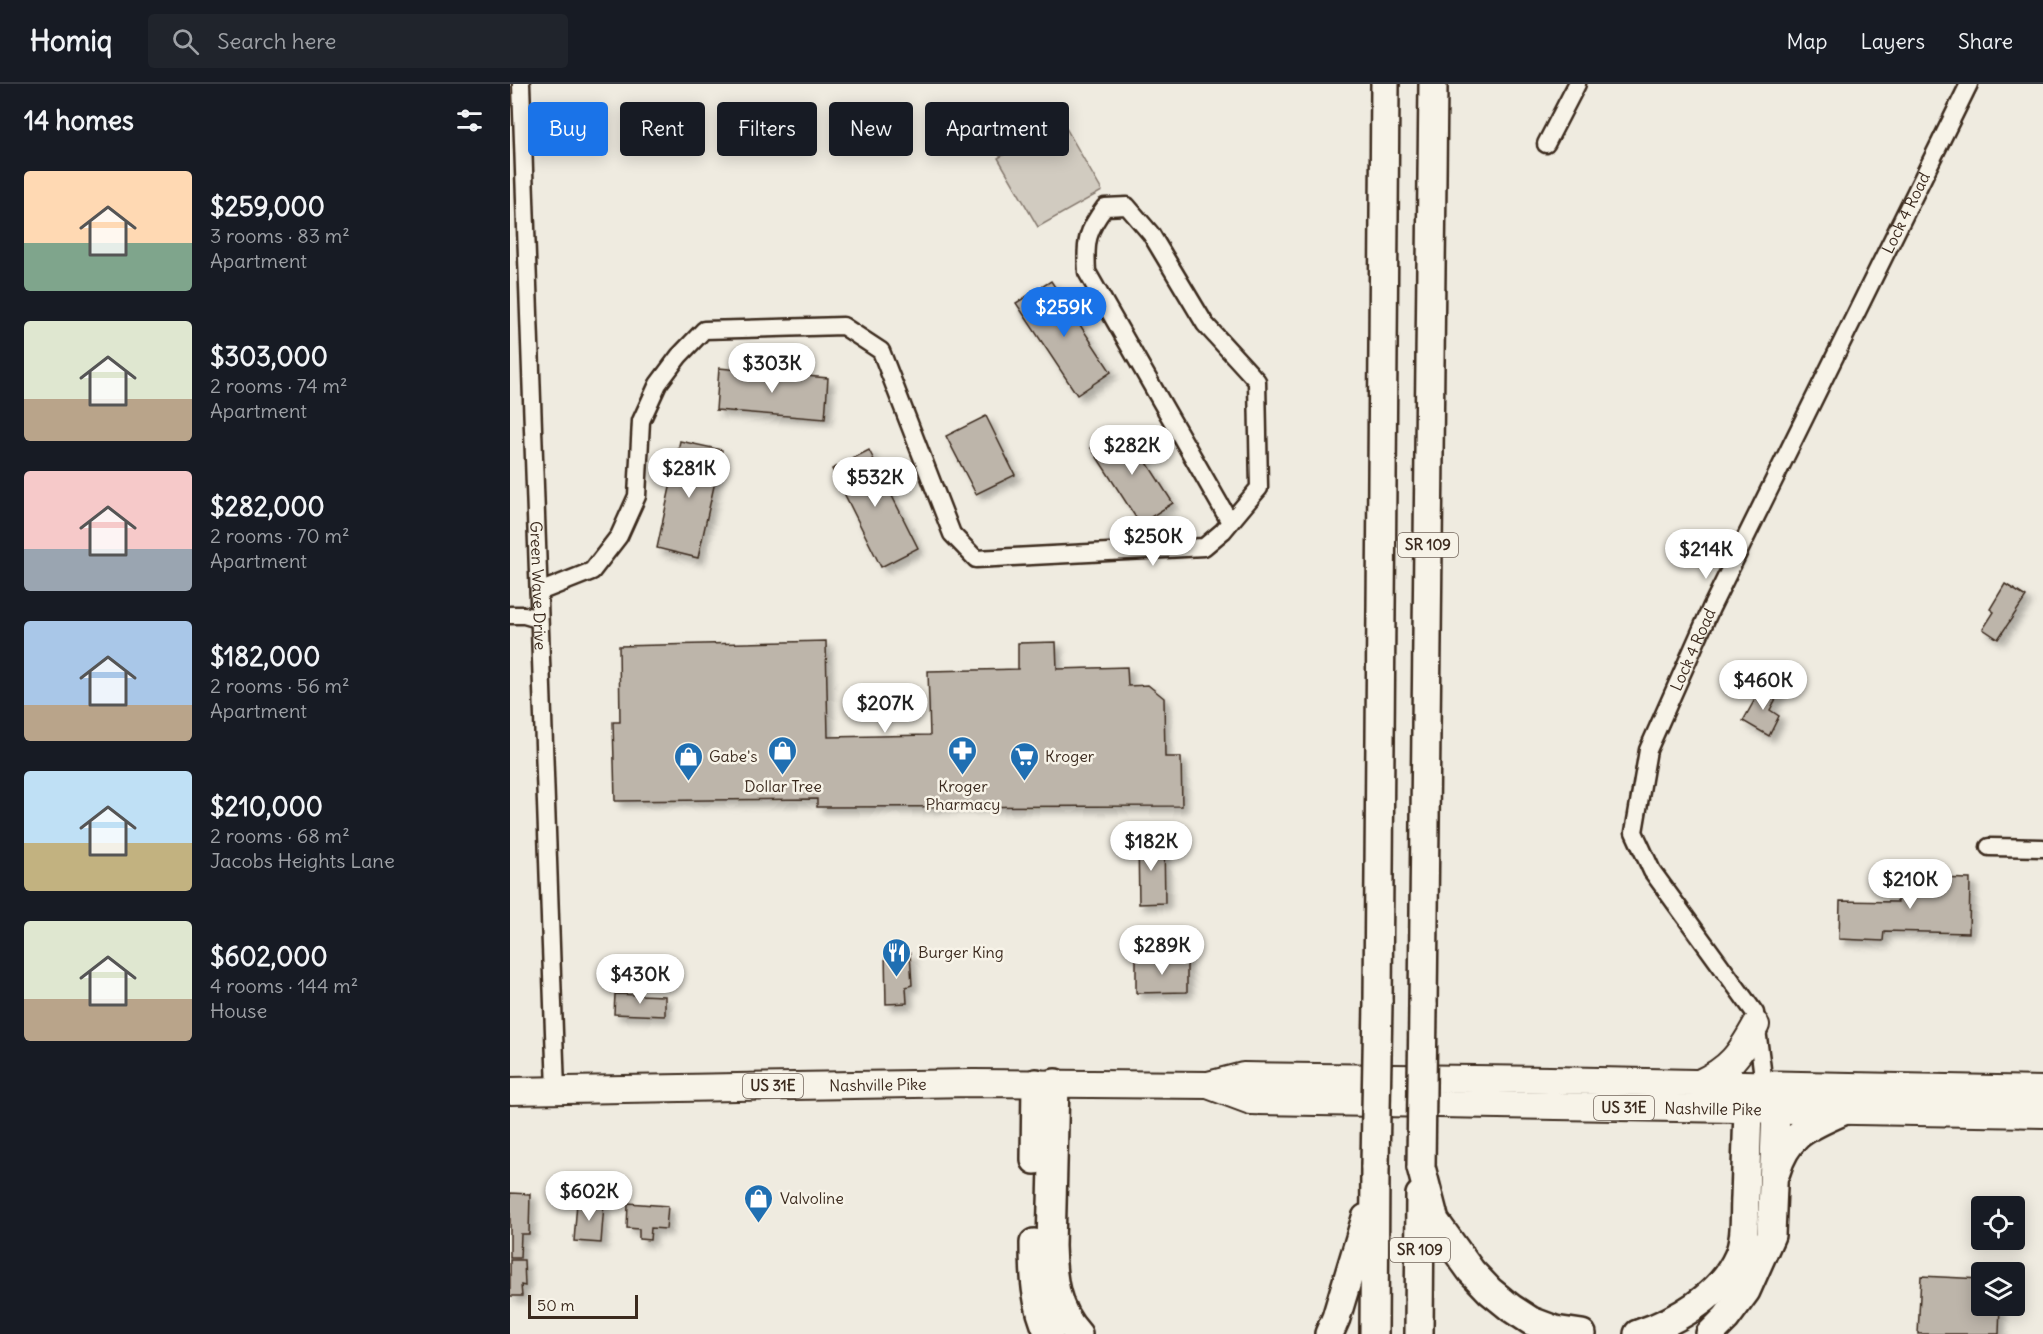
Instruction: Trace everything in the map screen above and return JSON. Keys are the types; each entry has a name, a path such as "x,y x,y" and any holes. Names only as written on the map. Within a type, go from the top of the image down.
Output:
{"highway":[{"name":"SR 109","path":"1374,1334 1385,84"},
{"name":"SR 109","path":"1419,1334 1433,84"},
{"path":"1046,1083 1034,1280 1040,1315 1049,1334"},
{"path":"1046,1083 1052,1273 1066,1321 1078,1334"},
{"path":"1638,1334 1656,1328 1703,1300 1722,1282 1738,1257 1744,1232 1748,1110"},
{"path":"1710,1334 1726,1318 1746,1291 1771,1236 1776,1111"},
{"path":"1773,1184 1781,1155 1797,1134 1841,1112"},
{"path":"1421,1167 1435,1221 1471,1271 1490,1291 1531,1321 1555,1330 1582,1334"},
{"path":"1329,1334 1336,1318 1375,1177"}],"main road":[{"path":"1699,1083 1718,1074 1741,1053 1756,1025"},
{"name":"Nashville Pike","path":"510,1091 1046,1083 1208,1085 1242,1076 2043,1090"},
{"name":"Nashville Pike","path":"1208,1085 1251,1101 2043,1114"},
{"path":"1748,1110 1764,1085"},
{"path":"1764,1085 1776,1111"}],"street":[{"name":"Green Wave Drive","path":"521,84 517,181 539,592 524,616 556,1090"},
{"path":"1546,144 1577,84"},
{"name":"Lock 4 Road","path":"1764,1085 1755,1013 1652,871 1634,832 1648,750 1711,609 1969,84"},
{"path":"539,592 592,571 619,536 637,496 641,421 658,384 679,356 704,330 843,326 881,351 952,534 976,558 1204,547 1230,522 1259,488 1257,381 1205,324 1151,234 1128,206 1105,207 1092,224 1085,247 1087,272 1230,522"},
{"path":"1989,847 2043,848"}],"shaded area":[{"path":"1069,133 1102,191 1038,227 998,158 1001,156 1069,156"}],"building":[{"path":"1051,281 1111,372 1077,395 1016,303"},
{"path":"719,368 828,378 825,419 716,410"},
{"path":"986,416 1015,475 976,494 946,436"},
{"path":"1124,427 1173,503 1140,524 1091,448"},
{"path":"680,441 722,450 698,558 657,548"},
{"path":"869,450 918,548 881,567 832,469"},
{"path":"2005,584 2026,597 1998,639 1983,629 1994,612 1990,609"},
{"path":"826,641 828,737 930,735 928,671 1018,669 1018,643 1056,642 1057,669 1127,667 1128,686 1148,685 1164,698 1165,757 1181,757 1182,806 817,807 817,799 615,801 613,722 620,722 619,646"},
{"path":"1764,683 1779,693 1770,710 1779,716 1769,736 1743,721"},
{"path":"1138,841 1164,841 1165,903 1139,904"},
{"path":"1898,877 1970,879 1969,933 1884,931 1883,941 1839,939 1840,901 1898,902"},
{"path":"885,953 910,953 912,985 906,987 907,1003 886,1004"},
{"path":"1187,958 1187,992 1136,993 1136,959"},
{"path":"615,994 665,996 665,1016 614,1014"},
{"path":"510,1193 530,1194 529,1234 521,1234 520,1258 510,1258"},
{"path":"577,1202 604,1204 601,1243 574,1241"},
{"path":"628,1203 668,1206 666,1229 651,1228 650,1240 639,1239 639,1229 627,1228"},
{"path":"510,1260 524,1260 525,1286 521,1285 522,1296 510,1296"},
{"path":"1921,1276 1971,1278 1971,1316 2000,1316 1999,1334 1918,1334"}],"place":[{"name":"Dollar Tree","path":"783,776"},
{"name":"Kroger Pharmacy","path":"963,776"},
{"name":"Gabe's","path":"688,782"},
{"name":"Kroger","path":"1024,782"},
{"name":"Burger King","path":"897,978"},
{"name":"Valvoline","path":"759,1224"}]}
